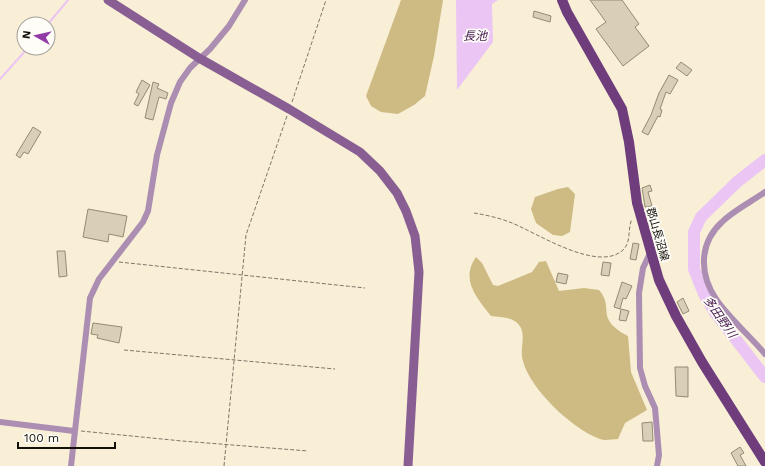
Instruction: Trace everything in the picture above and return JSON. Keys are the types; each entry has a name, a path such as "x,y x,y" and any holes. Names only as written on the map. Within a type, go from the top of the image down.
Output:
{"main road":[{"name":"郡山長沼線","path":"562,0 567,12 622,110 629,142 637,203 650,253 659,280 676,316 702,362 765,462"}],"street":[{"path":"108,0 199,58 289,109 366,158 386,177 397,193 410,220 417,247 419,272 408,466"},
{"path":"71,466 90,298 99,279 111,261 143,222 148,211 157,155 171,103 180,82 199,58 210,49 229,26 245,0"},
{"path":"765,192 722,221 712,232 704,249 706,279 716,299 765,354"},
{"path":"650,253 643,268 639,293 640,368 645,386 655,408 659,455 657,466"},
{"path":"0,422 74,431"}],"path":[{"path":"224,466 242,274 248,229 326,0"},
{"path":"474,213 511,222 568,248 596,256 612,256 624,249 629,236 632,218 640,216"},
{"path":"111,261 365,288"},
{"path":"124,350 335,369"},
{"path":"74,431 308,451"}],"shaded area":[{"path":"401,0 443,0 434,56 425,96 414,105 398,114 381,112 371,106 366,96"},
{"path":"568,187 575,194 570,232 562,236 553,235 536,223 531,209 535,197"},
{"path":"476,257 482,263 493,285 498,286 532,272 539,262 546,261 559,291 584,288 599,290 606,302 608,318 611,324 628,336 631,372 647,410 625,423 618,439 602,440 577,427 554,407 534,384 523,361 523,338 519,325 514,320 491,316 480,302 472,288 470,281 471,265"}],"water":[{"name":"長池","path":"456,0 498,0 492,4 493,42 457,90"}],"building":[{"path":"590,0 622,0 639,24 635,27 649,46 623,66 596,29 606,22"},
{"path":"534,11 551,16 550,22 533,17"},
{"path":"681,62 692,70 687,76 676,68"},
{"path":"669,75 678,80 670,94 666,92 660,109 662,110 660,117 658,116 648,135 642,132 651,115 659,93"},
{"path":"142,80 150,85 138,106 134,104 139,94 136,92"},
{"path":"153,82 159,84 157,88 168,93 166,99 159,97 153,120 145,118"},
{"path":"33,127 41,132 28,154 24,152 20,158 16,155"},
{"path":"650,185 652,191 648,192 652,206 645,207 642,188"},
{"path":"88,209 127,216 123,237 109,234 108,242 83,237"},
{"path":"633,243 639,244 636,260 630,259"},
{"path":"57,251 65,251 67,276 59,277"},
{"path":"603,262 611,263 609,276 601,275"},
{"path":"558,273 568,275 566,284 556,282"},
{"path":"622,282 632,286 626,299 623,298 620,309 614,307"},
{"path":"683,298 689,311 683,314 677,302"},
{"path":"621,309 629,311 626,321 619,320"},
{"path":"93,323 122,327 119,343 97,338 98,335 91,334"},
{"path":"675,367 688,367 688,397 676,396"},
{"path":"652,422 653,441 643,441 642,423"},
{"path":"740,447 744,453 740,455 746,466 738,466 731,453"}],"waterway":[{"path":"55,16 68,0"},
{"path":"0,79 21,56"},
{"name":"多田野川","path":"765,160 737,182 701,217 694,232 694,269 704,294 714,311 765,377"}]}
